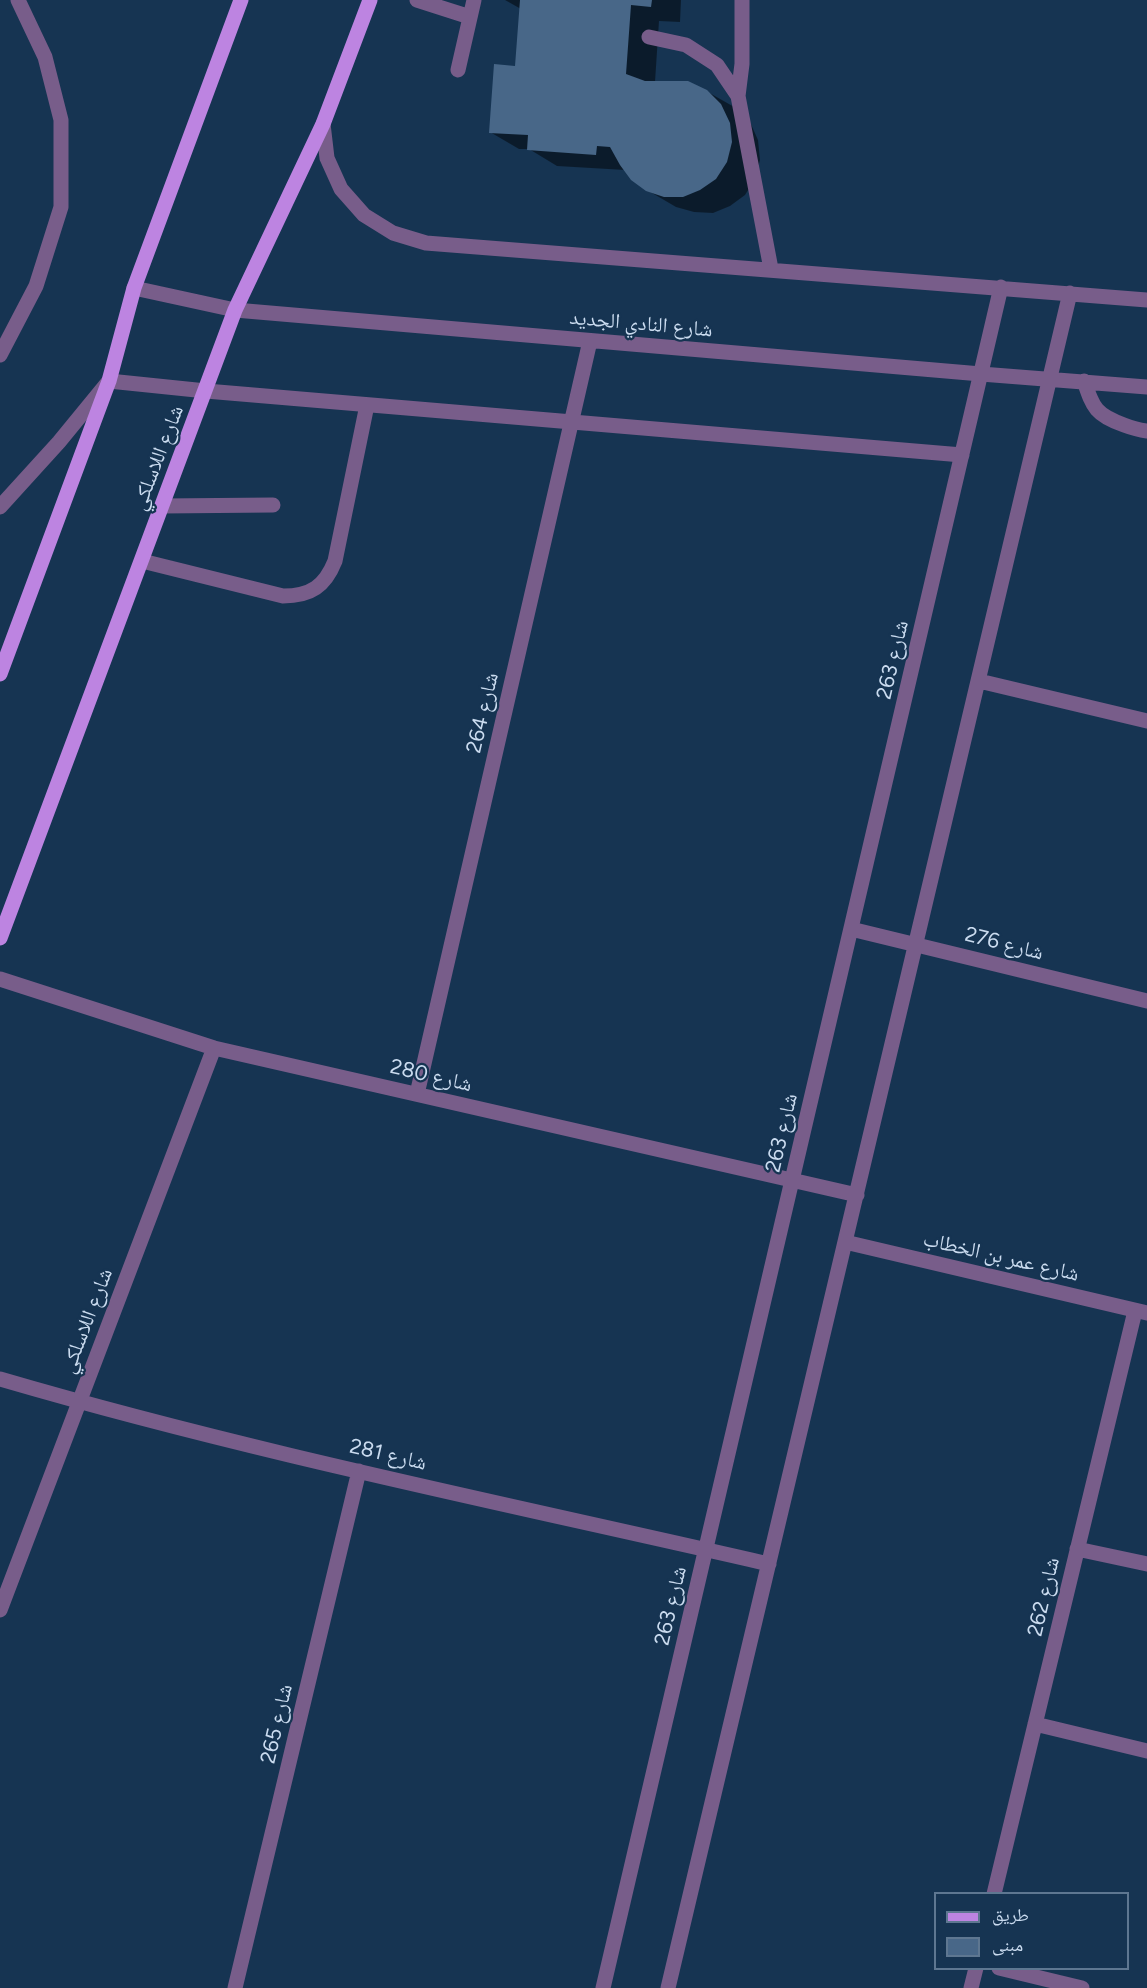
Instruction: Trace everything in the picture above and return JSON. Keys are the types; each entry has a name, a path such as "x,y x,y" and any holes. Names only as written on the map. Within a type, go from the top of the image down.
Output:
{"main road":[{"path":"0,674 109,381 134,288 241,0"},
{"name":"شارع اللاسلكي","path":"0,938 235,310 323,124 370,0"}],"street":[{"path":"0,356 36,286 61,207 61,120 45,57 18,0"},
{"path":"417,0 470,17"},
{"path":"458,70 474,0"},
{"path":"742,0 743,33 738,96 771,269"},
{"path":"649,37 686,45 710,60 717,65 738,96"},
{"path":"323,124 327,158 341,189 364,215 393,233 426,243 1147,300"},
{"name":"شارع 263","path":"603,1988 1001,287"},
{"name":"شارع النادي الجديد","path":"134,288 235,310 1147,387"},
{"path":"668,1988 1070,293"},
{"name":"شارع 264","path":"417,1094 590,341"},
{"path":"0,507 59,442 109,381 206,392 962,455"},
{"path":"1084,381 1094,407 1106,419 1147,431"},
{"path":"142,561 283,596 297,596 310,592 322,584 335,561 367,405"},
{"path":"162,507 273,505"},
{"path":"979,681 1147,721"},
{"name":"شارع 276","path":"851,929 1147,1000"},
{"name":"شارع 280","path":"0,979 214,1048 857,1195"},
{"name":"شارع اللاسلكي","path":"0,1610 214,1048"},
{"name":"شارع عمر بن الخطاب","path":"845,1242 1141,1312"},
{"name":"شارع 262","path":"994,1892 1077,1549 1141,1312"},
{"name":"شارع 281","path":"0,1379 78,1402 359,1471 769,1564"},
{"name":"شارع 265","path":"236,1988 359,1471"},
{"path":"1077,1549 1147,1564"},
{"path":"1035,1724 1147,1750"},
{"path":"971,1988 976,1970"},
{"path":"1007,1970 1082,1988"}],"building":[{"path":"520,0 652,0 651,7 631,5 626,74 645,81 688,81 707,90 721,104 730,123 732,142 727,162 716,179 700,190 683,197 664,197 646,191 631,180 610,147 597,146 596,155 527,150 528,135 489,133 494,64 515,66"}]}
